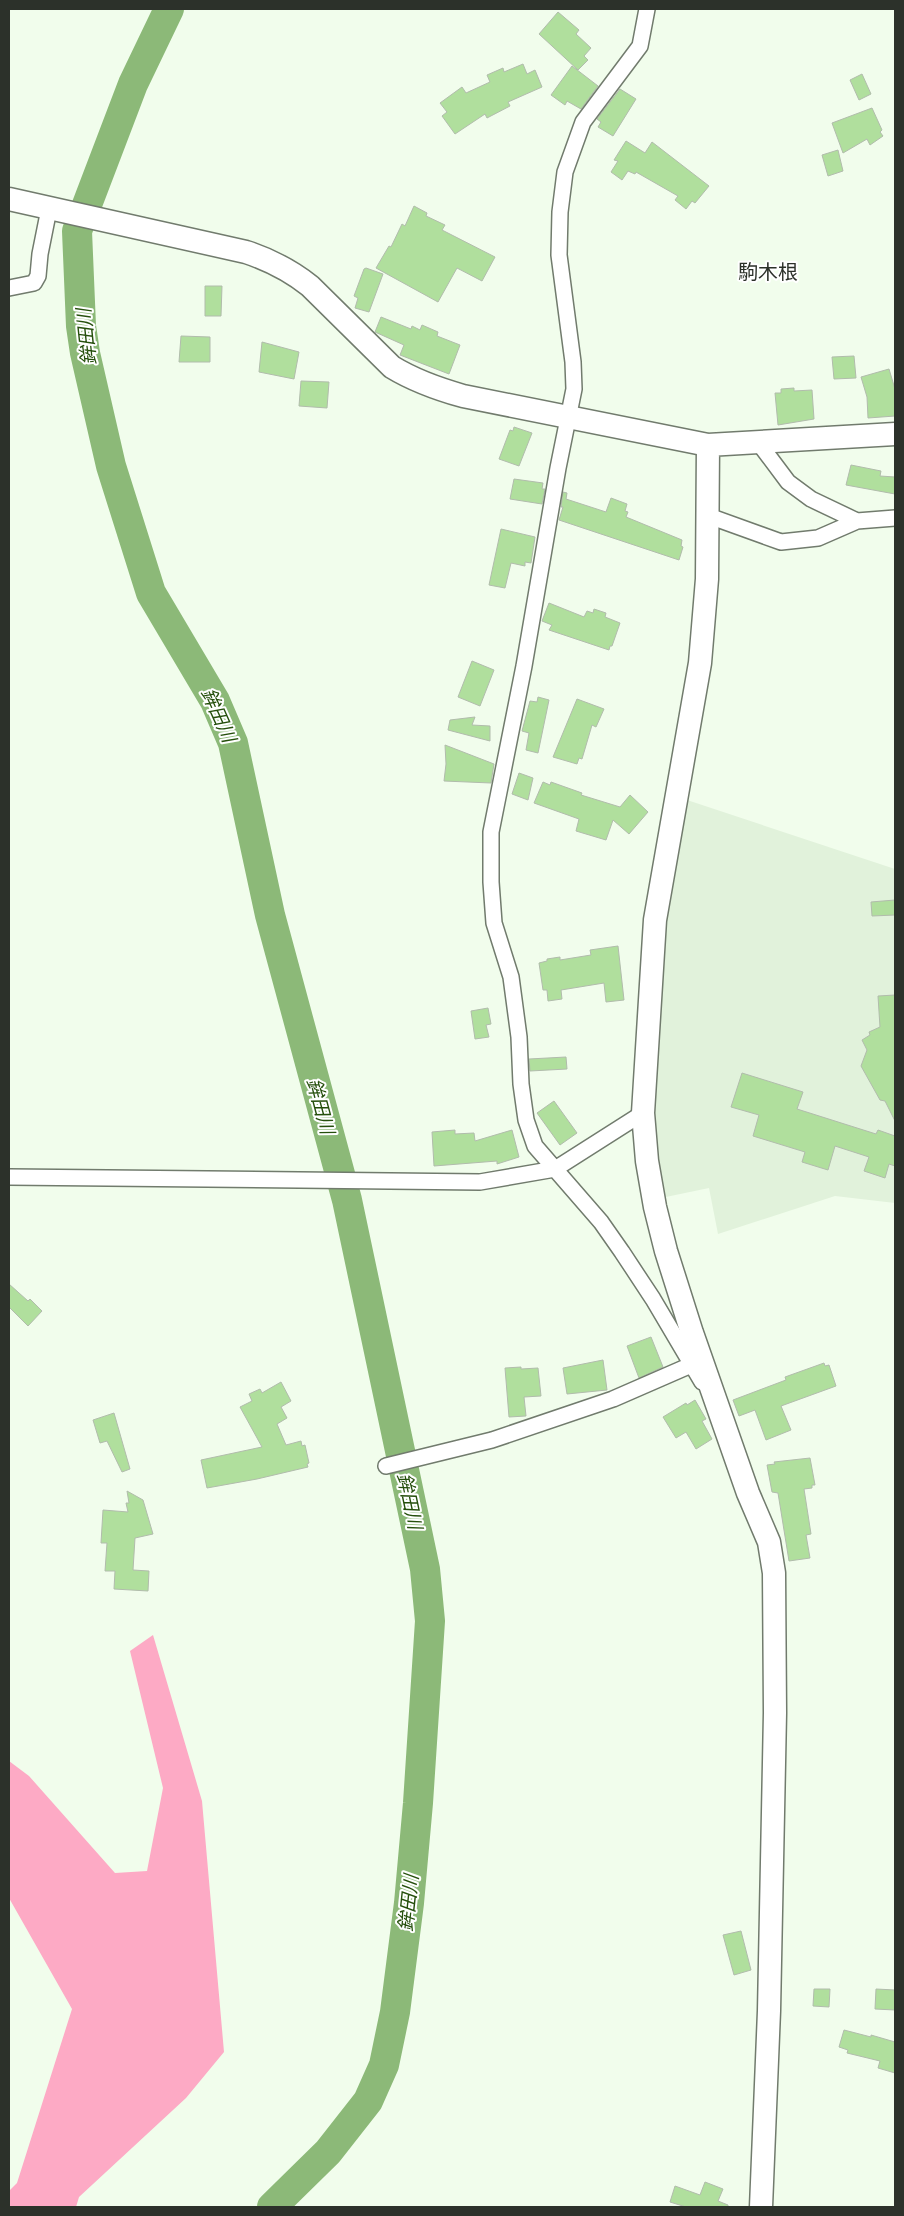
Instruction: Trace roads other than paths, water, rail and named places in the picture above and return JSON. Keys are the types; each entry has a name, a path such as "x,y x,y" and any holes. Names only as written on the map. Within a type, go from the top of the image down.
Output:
{"street":[{"path":"647,9 640,46 583,122 565,172 560,212 560,255 573,362 574,388 558,468 524,666 491,832 494,924 511,977 519,1037 521,1084 526,1120 535,1146 601,1222 622,1252 653,1299 720,1413"},
{"path":"9,199 246,252 277,264 295,274 310,286 379,355 408,377 463,396 708,445 895,434"},
{"path":"9,288 34,283 38,276 40,254 56,211"},
{"path":"758,442 788,482 811,499 857,521"},
{"path":"708,445 706,579 700,663 655,920 643,1113 647,1160 655,1206 692,1333 748,1492 769,1542 776,1597 769,2011 761,2207"},
{"path":"706,515 780,542 818,538 857,521 895,518"},
{"path":"9,1177 480,1182 555,1169 643,1113"},
{"path":"386,1466 492,1440 613,1399 691,1365"}],"waterway":[{"name":"鉾田川","path":"169,9 133,84 77,231 81,326 85,353 111,466 151,593 215,701 233,743 270,915 347,1200 425,1569 430,1621 418,1803 409,1903 395,2012 384,2065 368,2101 328,2152 272,2207"}],"district":[{"name":"駒木根","path":"768,272"}]}
